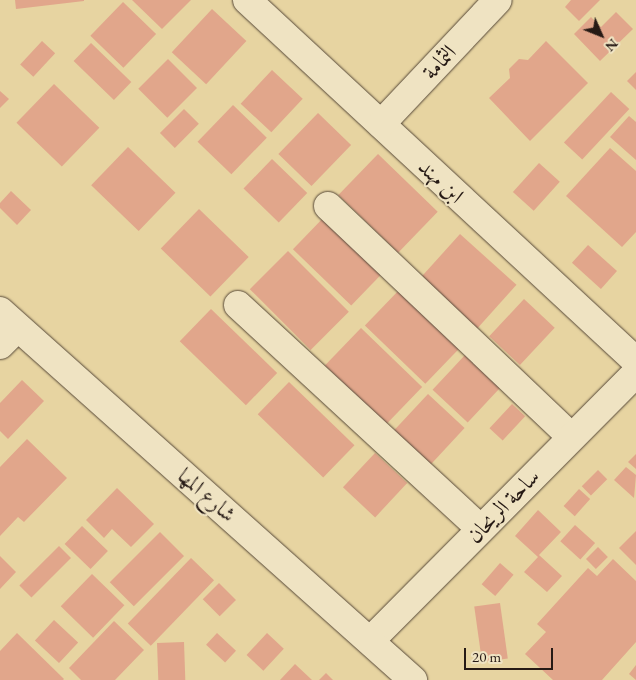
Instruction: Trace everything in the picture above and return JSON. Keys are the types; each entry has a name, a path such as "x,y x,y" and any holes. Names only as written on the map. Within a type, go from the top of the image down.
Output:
{"street":[{"name":"ابن مهند","path":"247,0 636,361"},
{"name":"الثمامة","path":"381,124 498,0"},
{"path":"328,206 571,436"},
{"path":"238,305 481,529"},
{"name":"شارع المها","path":"6,328 371,640 413,680"},
{"name":"ساحة الريحان","path":"371,640 571,436 636,373"}],"building":[{"path":"15,0 84,0 84,1 16,9"},
{"path":"132,0 191,0 162,29"},
{"path":"571,0 600,0 579,21 565,7"},
{"path":"123,2 156,34 123,68 90,36"},
{"path":"212,9 246,41 206,84 172,52"},
{"path":"616,12 633,29 600,61 574,34 591,17 601,27"},
{"path":"42,41 55,53 33,77 20,64"},
{"path":"546,41 588,83 530,141 489,98 510,78 509,69 519,59 528,60"},
{"path":"91,43 131,82 114,100 74,61"},
{"path":"168,59 197,88 167,118 138,89"},
{"path":"272,70 303,99 271,132 241,104"},
{"path":"636,72 636,90 627,81"},
{"path":"54,84 99,128 62,167 16,123"},
{"path":"0,91 9,99 0,108"},
{"path":"611,92 629,109 582,160 564,142"},
{"path":"233,105 267,138 231,174 198,142"},
{"path":"184,109 199,124 175,148 160,133"},
{"path":"318,113 351,145 311,186 278,154"},
{"path":"629,116 636,122 636,160 610,137"},
{"path":"128,147 175,193 139,231 91,185"},
{"path":"610,148 636,171 636,232 622,247 566,196"},
{"path":"378,154 438,212 398,253 338,195"},
{"path":"272,159 307,193 279,223 244,188"},
{"path":"539,163 560,182 534,211 513,192"},
{"path":"11,191 31,210 17,225 0,208 0,203"},
{"path":"199,209 249,257 210,296 161,249"},
{"path":"327,214 385,270 351,306 293,249"},
{"path":"460,234 516,285 472,334 416,283"},
{"path":"588,245 617,271 601,289 572,263"},
{"path":"288,251 349,312 311,350 250,289"},
{"path":"401,288 461,346 425,384 365,325"},
{"path":"524,299 555,328 520,365 489,336"},
{"path":"211,309 277,373 246,405 180,341"},
{"path":"361,328 422,387 386,424 325,365"},
{"path":"466,354 501,387 468,423 433,390"},
{"path":"22,380 44,401 8,439 0,431 0,403"},
{"path":"289,382 354,445 323,478 258,414"},
{"path":"428,394 465,428 429,466 393,432"},
{"path":"512,404 525,416 503,440 489,428"},
{"path":"27,439 67,478 24,522 18,517 0,536 0,467"},
{"path":"375,453 407,483 375,517 343,487"},
{"path":"636,454 636,469 628,462"},
{"path":"626,467 636,475 634,498 614,480"},
{"path":"598,470 607,479 591,495 582,486"},
{"path":"117,488 154,524 131,547 112,529 104,538 86,520"},
{"path":"579,489 590,499 575,516 564,506"},
{"path":"538,510 561,532 539,555 562,576 547,592 524,572 538,557 515,536"},
{"path":"575,525 595,543 580,559 560,541"},
{"path":"82,526 108,551 91,569 65,544"},
{"path":"636,531 636,565 619,548"},
{"path":"160,532 184,556 134,606 110,582"},
{"path":"59,546 71,558 31,598 19,586"},
{"path":"598,547 608,557 596,569 586,559"},
{"path":"0,556 16,572 0,589"},
{"path":"191,558 214,580 151,646 128,623"},
{"path":"613,559 636,581 636,642 602,680 553,680 525,654 546,632 537,624 588,568 597,576"},
{"path":"500,563 514,575 495,596 482,584"},
{"path":"92,574 124,605 93,638 61,606"},
{"path":"219,583 236,600 220,616 203,599"},
{"path":"500,603 508,658 482,662 474,607"},
{"path":"54,620 78,643 59,663 35,640"},
{"path":"114,621 144,650 115,680 81,680 69,668"},
{"path":"17,633 63,680 0,680 0,651"},
{"path":"217,633 236,651 225,662 206,645"},
{"path":"267,633 284,649 263,671 247,655"},
{"path":"184,642 185,680 158,680 157,643"},
{"path":"295,664 312,680 280,680"},
{"path":"636,665 636,680 629,674"},
{"path":"326,673 333,680 319,680"}]}
